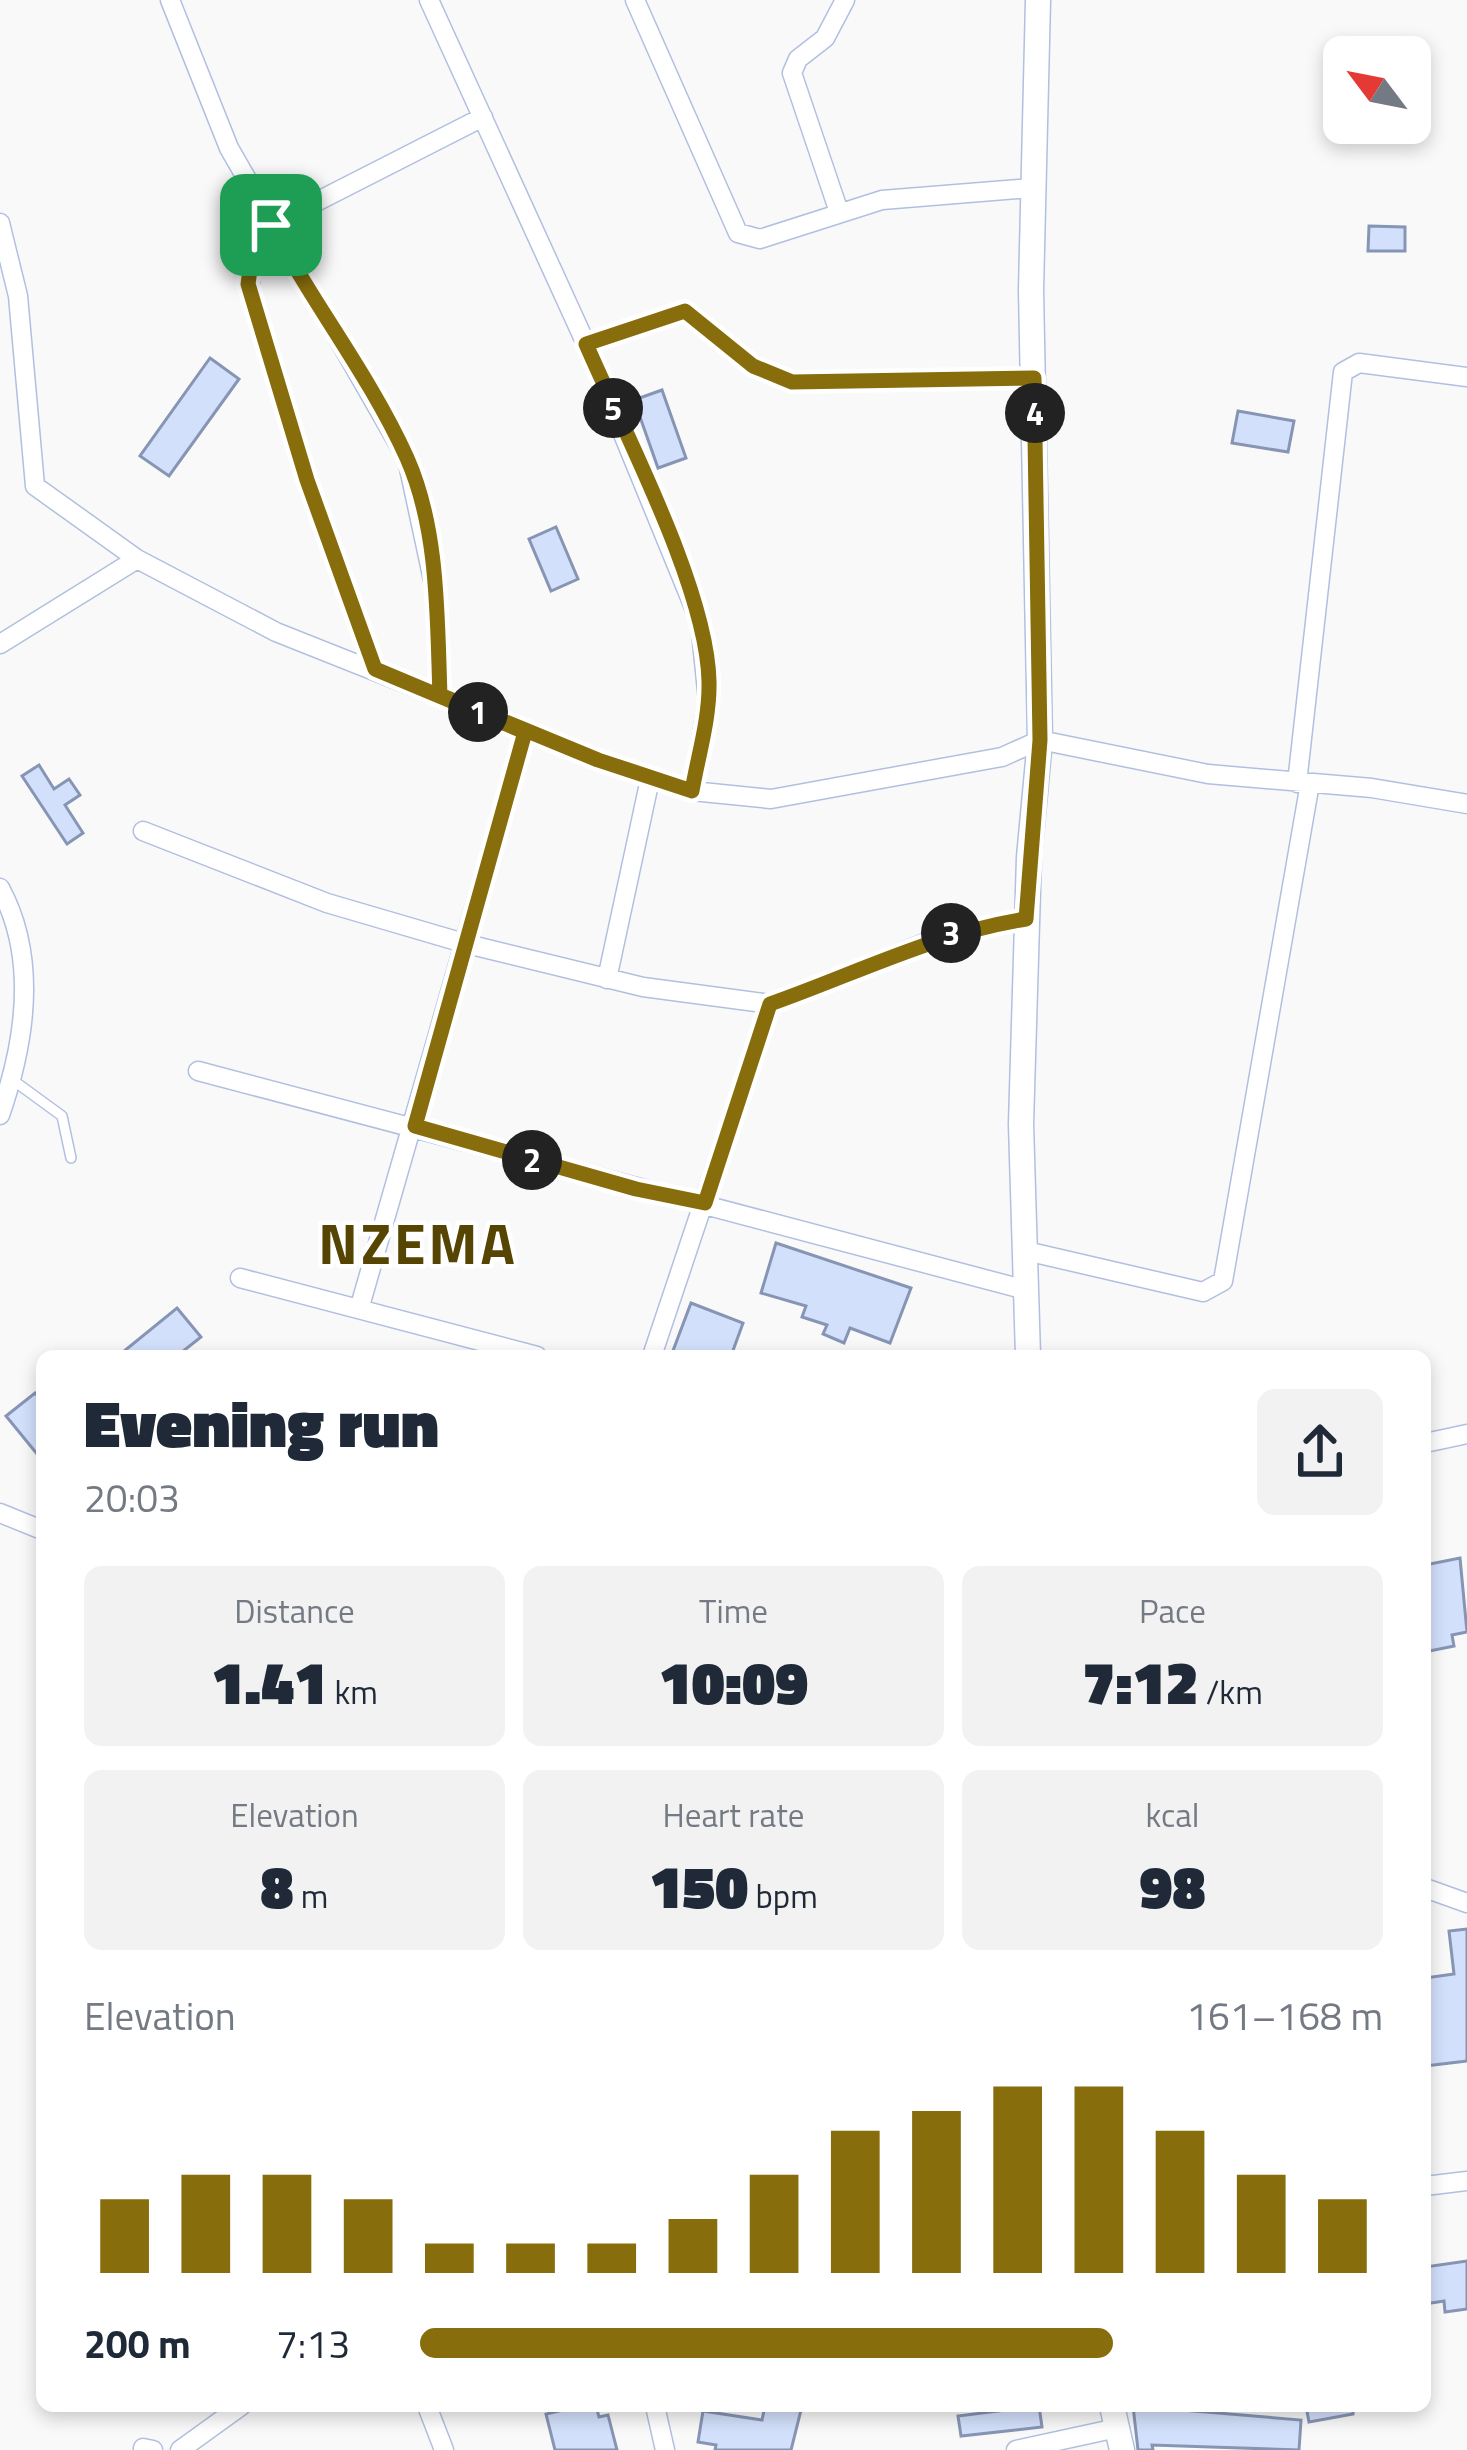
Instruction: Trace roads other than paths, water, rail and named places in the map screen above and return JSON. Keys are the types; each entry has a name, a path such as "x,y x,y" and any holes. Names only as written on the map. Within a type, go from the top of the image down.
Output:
{"street":[{"path":"170,0 230,148 407,459 422,508 436,594 440,695"},
{"path":"429,0 662,520 706,645 708,701 692,791"},
{"path":"635,0 738,233 760,239 839,212 914,194 1031,188"},
{"path":"839,212 792,73 798,59 825,38 845,0"},
{"path":"1028,1350 1021,1124 1026,919 1040,740 1031,188 1038,0"},
{"path":"375,669 307,480 248,284 252,256 271,225 483,117"},
{"path":"0,224 18,296 35,486 136,560 276,632 525,732 692,791 771,799 1002,757 1040,740 1208,774 1467,804"},
{"path":"586,344 685,311 753,366 792,382 1034,378"},
{"path":"1026,1252 1203,1292 1222,1281 1304,783 1343,372 1359,363 1467,377"},
{"path":"0,644 118,566 136,560"},
{"path":"360,1306 525,732"},
{"path":"607,979 650,778"},
{"path":"142,831 328,903 467,944 607,979 770,1004 871,969 945,935 1026,919"},
{"path":"0,888 20,940 26,985 0,1115"},
{"path":"654,1350 770,1004"},
{"path":"197,1071 1026,1290"},
{"path":"240,1278 516,1350"},
{"path":"1431,1443 1467,1434"},
{"path":"0,1513 36,1528"},
{"path":"1431,1890 1467,1903"},
{"path":"1431,2185 1467,2181"},
{"path":"180,2450 233,2412"},
{"path":"429,2412 445,2450"},
{"path":"656,2412 665,2450"},
{"path":"1016,2450 1117,2428"}],"lane":[{"path":"10,1078 62,1116 71,1158"}],"district":[{"name":"NZEMA","path":"418,1242"}]}
